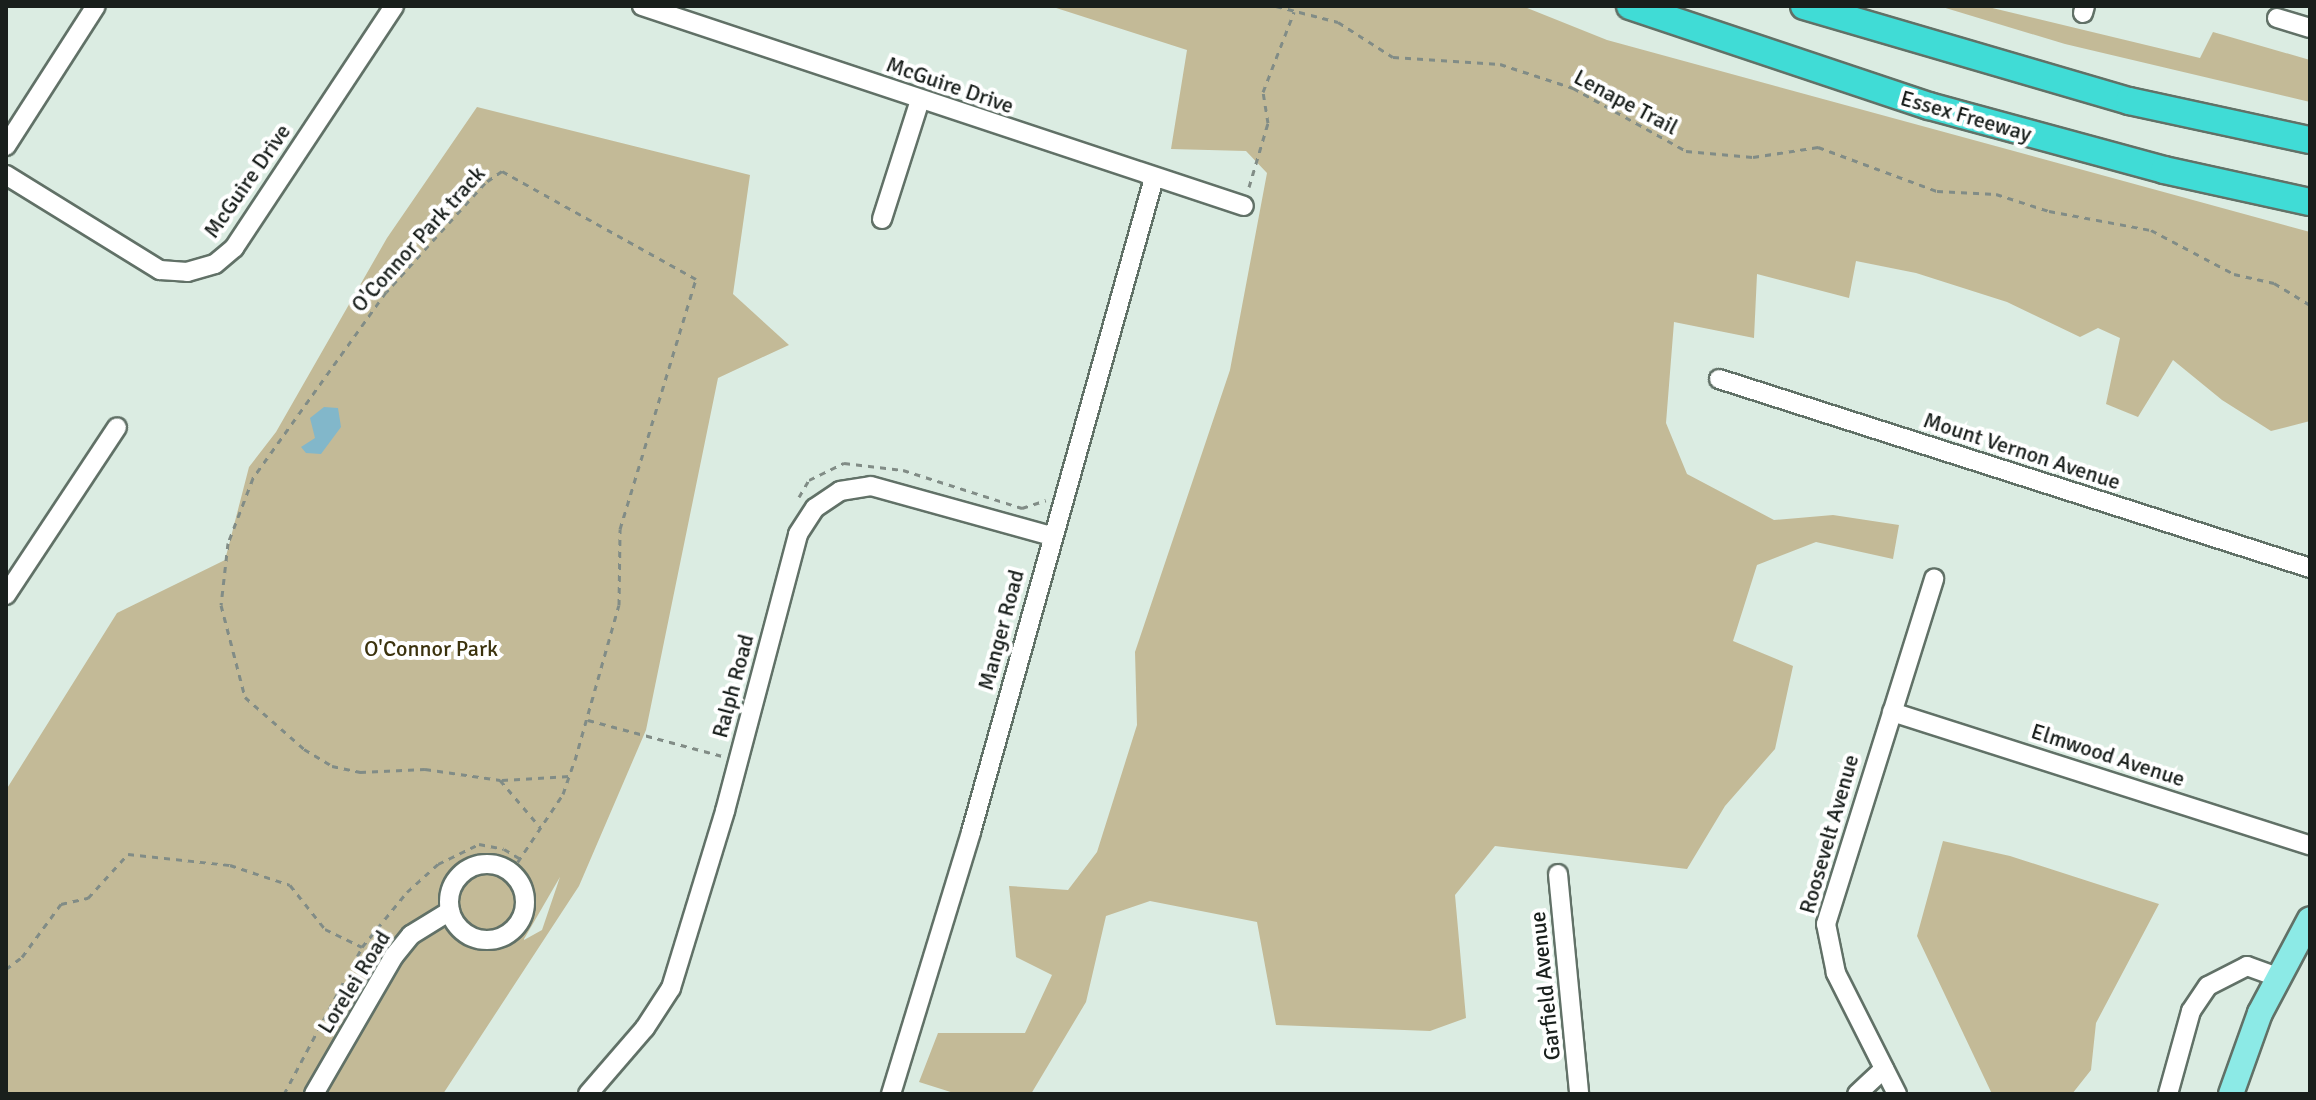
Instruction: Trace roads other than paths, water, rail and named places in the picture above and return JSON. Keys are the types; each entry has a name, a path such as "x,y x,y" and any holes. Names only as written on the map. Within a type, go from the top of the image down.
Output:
{"highway":[{"name":"Essex Freeway","path":"1630,6 1982,121 2310,202"},
{"path":"1804,6 2129,101 2310,140"}],"main road":[{"path":"2231,1094 2247,1042 2310,919"}],"street":[{"path":"6,146 96,6"},
{"name":"McGuire Drive","path":"6,175 160,270 187,272 215,264 234,248 394,6"},
{"name":"McGuire Drive","path":"642,6 1244,206"},
{"path":"2277,18 2310,28"},
{"path":"882,219 920,100"},
{"name":"Manger Road","path":"891,1094 971,832 1051,536 1154,178"},
{"name":"Mount Vernon Avenue","path":"1719,379 2310,568"},
{"path":"6,595 117,427"},
{"name":"Ralph Road","path":"588,1094 645,1028 671,988 725,811 798,534 815,508 840,491 871,486 1051,536"},
{"name":"Roosevelt Avenue","path":"1897,1094 1836,973 1826,939 1828,906 1934,579"},
{"name":"Elmwood Avenue","path":"1892,712 2310,845"},
{"path":"489,864 516,866 525,901 512,930 492,939 470,936 450,911 451,888 466,870 489,864"},
{"name":"Garfield Avenue","path":"1558,874 1579,1094"},
{"name":"Lorelei Road","path":"314,1094 394,956 411,935 450,911"},
{"path":"2168,1094 2191,1011 2208,986 2247,966 2278,977"},
{"path":"1857,1094 1884,1069"}],"water":[{"path":"324,407 338,408 341,427 321,454 306,453 301,447 315,438 310,418"}],"park label":[{"name":"O'Connor Park","path":"431,649"}]}
